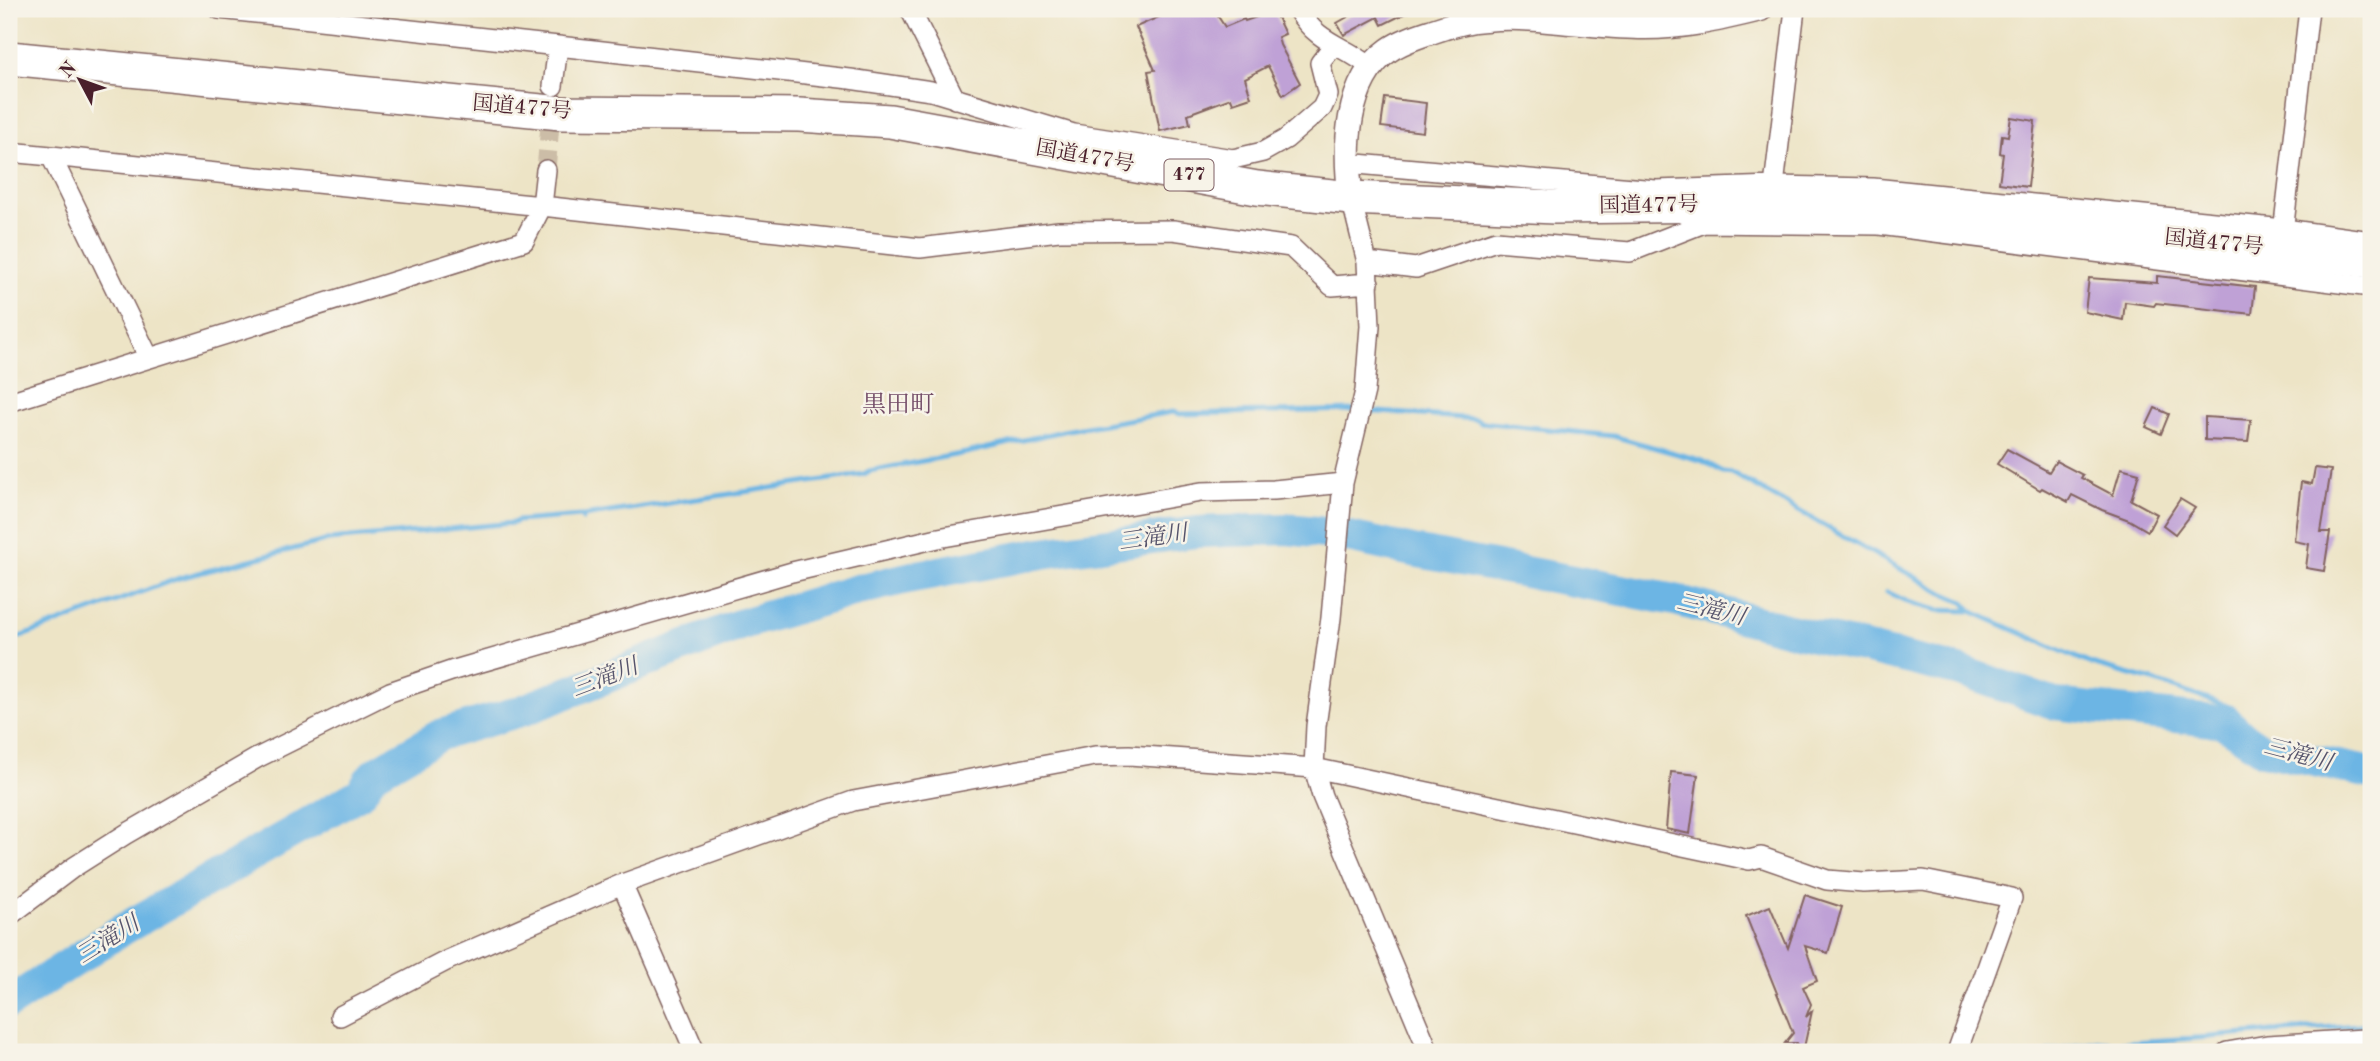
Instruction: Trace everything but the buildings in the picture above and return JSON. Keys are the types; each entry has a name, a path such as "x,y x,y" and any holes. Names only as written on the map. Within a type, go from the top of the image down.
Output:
{"highway":[{"name":"国道477号","path":"9,58 561,113 799,115 890,121 1257,188 1351,198 1554,207 1799,204 1926,211 2282,240 2371,261"}],"street":[{"path":"219,9 850,79 931,91 1074,134 1233,159 1263,152 1286,139 1322,108 1328,94 1320,63 1334,46"},
{"path":"910,9 955,99"},
{"path":"1297,9 1307,26 1334,46 1371,66"},
{"path":"1429,1052 1322,796 1314,768 1344,486 1365,391 1370,326 1367,262 1351,198 1346,163 1351,114 1371,66 1388,50 1413,37 1453,24 1485,19 1519,19 1640,27 1690,25 1760,9"},
{"path":"1774,186 1795,9"},
{"path":"2282,240 2309,9"},
{"path":"553,86 558,46"},
{"path":"9,152 542,206 920,248 1059,231 1173,230 1291,247 1332,286 1369,283"},
{"path":"51,156 149,358"},
{"path":"1346,163 1592,187 1656,190 1774,186 1873,188 2282,240 2371,241"},
{"path":"9,402 524,241 542,206 546,170"},
{"path":"1367,262 1416,268 1496,241 1630,252 1704,223 1879,225 2371,287"},
{"path":"9,916 115,840 257,758 390,692 454,670 792,572 938,538 1201,492 1344,486"},
{"path":"340,1016 448,960 622,884 853,801 1095,757 1129,755 1314,768 1749,860 1761,857 1827,880 1864,883 1923,880 2012,898 1956,1052"},
{"path":"622,884 695,1052"},
{"path":"2227,1052 2267,1045 2371,1041"}],"waterway":[{"path":"9,641 179,578 329,540 517,521 581,516 583,519 583,516 864,474 1063,431 1173,412 1356,410"},
{"path":"1366,411 1477,419 1480,422 1613,436 1703,461 1723,472 1732,473 1943,593 1964,602 1971,611"},
{"name":"三滝川","path":"9,1003 120,931 359,794 375,773 440,735 524,710 739,625 857,590 1042,553 1197,532 1287,529 1335,534 1675,600 1960,671 2055,704 2222,722 2263,750 2371,773"},
{"path":"1887,592 1908,602 1937,610 1971,611 2091,664 2153,681 2233,708 2250,726 2263,750"},
{"path":"2049,1052 2097,1041 2116,1043 2197,1038 2371,1024"}],"tunnel":[{"path":"546,170 552,102"}],"district":[{"name":"黒田町","path":"898,406"}]}
